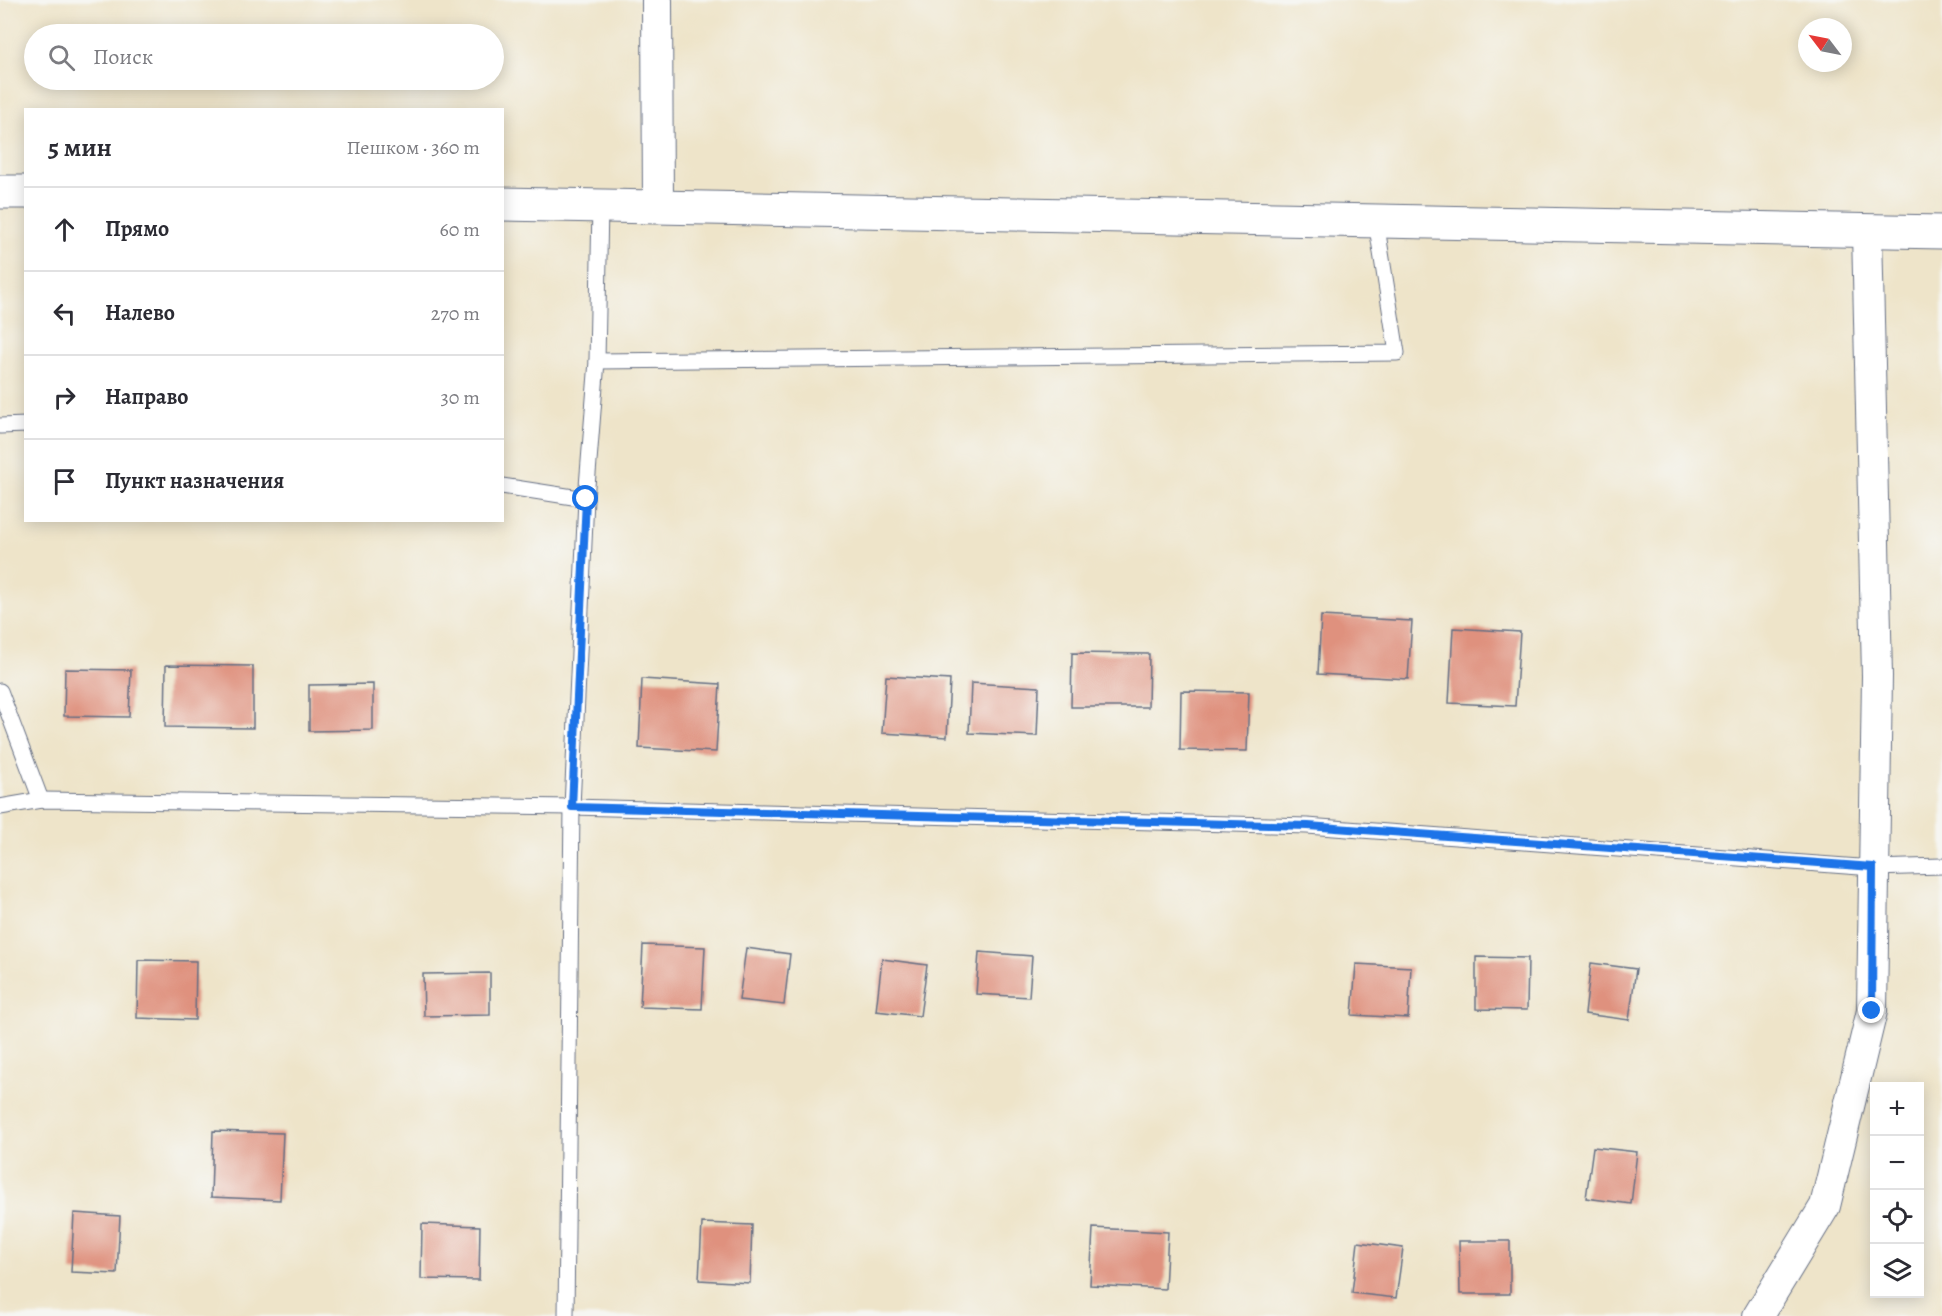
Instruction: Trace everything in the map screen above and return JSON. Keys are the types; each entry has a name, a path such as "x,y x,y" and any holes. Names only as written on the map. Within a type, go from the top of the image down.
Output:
{"street":[{"path":"657,0 658,207"},
{"path":"0,192 24,192"},
{"path":"504,204 1942,232"},
{"path":"1758,1316 1825,1206 1872,1011 1877,676 1867,231"}],"lane":[{"path":"566,1316 572,807 586,499 597,361 600,206"},
{"path":"597,361 1397,353 1376,221"},
{"path":"0,426 24,425"},
{"path":"504,486 586,499"},
{"path":"0,691 41,800"},
{"path":"0,807 41,800 572,807 1308,826 1873,867 1942,866"}],"building":[{"path":"1321,616 1412,621 1408,679 1318,674"},
{"path":"1453,628 1520,632 1515,706 1449,703"},
{"path":"1072,653 1149,654 1148,707 1071,707"},
{"path":"166,665 253,666 253,728 165,727"},
{"path":"65,669 131,670 129,717 64,716"},
{"path":"886,676 950,680 947,737 882,733"},
{"path":"642,679 720,684 716,752 639,748"},
{"path":"971,683 1039,687 1037,736 969,733"},
{"path":"373,684 373,730 309,731 309,685"},
{"path":"1181,691 1249,692 1247,751 1180,750"},
{"path":"643,945 705,947 702,1009 640,1007"},
{"path":"746,948 790,954 784,1005 739,1000"},
{"path":"979,952 1032,956 1029,997 976,994"},
{"path":"1476,957 1528,958 1527,1010 1476,1009"},
{"path":"882,959 927,965 920,1016 876,1011"},
{"path":"138,960 196,961 195,1020 137,1018"},
{"path":"1591,963 1636,969 1629,1020 1585,1014"},
{"path":"1356,964 1411,967 1408,1018 1352,1015"},
{"path":"490,973 490,1015 424,1016 423,974"},
{"path":"213,1131 283,1133 280,1200 211,1197"},
{"path":"1593,1147 1637,1152 1631,1204 1586,1198"},
{"path":"74,1213 120,1216 117,1274 71,1272"},
{"path":"702,1223 752,1225 750,1283 699,1280"},
{"path":"422,1224 480,1226 479,1280 421,1279"},
{"path":"1093,1228 1168,1232 1165,1289 1090,1285"},
{"path":"1459,1241 1510,1241 1510,1294 1460,1294"},
{"path":"1358,1242 1403,1248 1396,1298 1352,1293"}],"route":[{"path":"586,499 572,807 1308,826 1873,867 1872,1011"}]}
